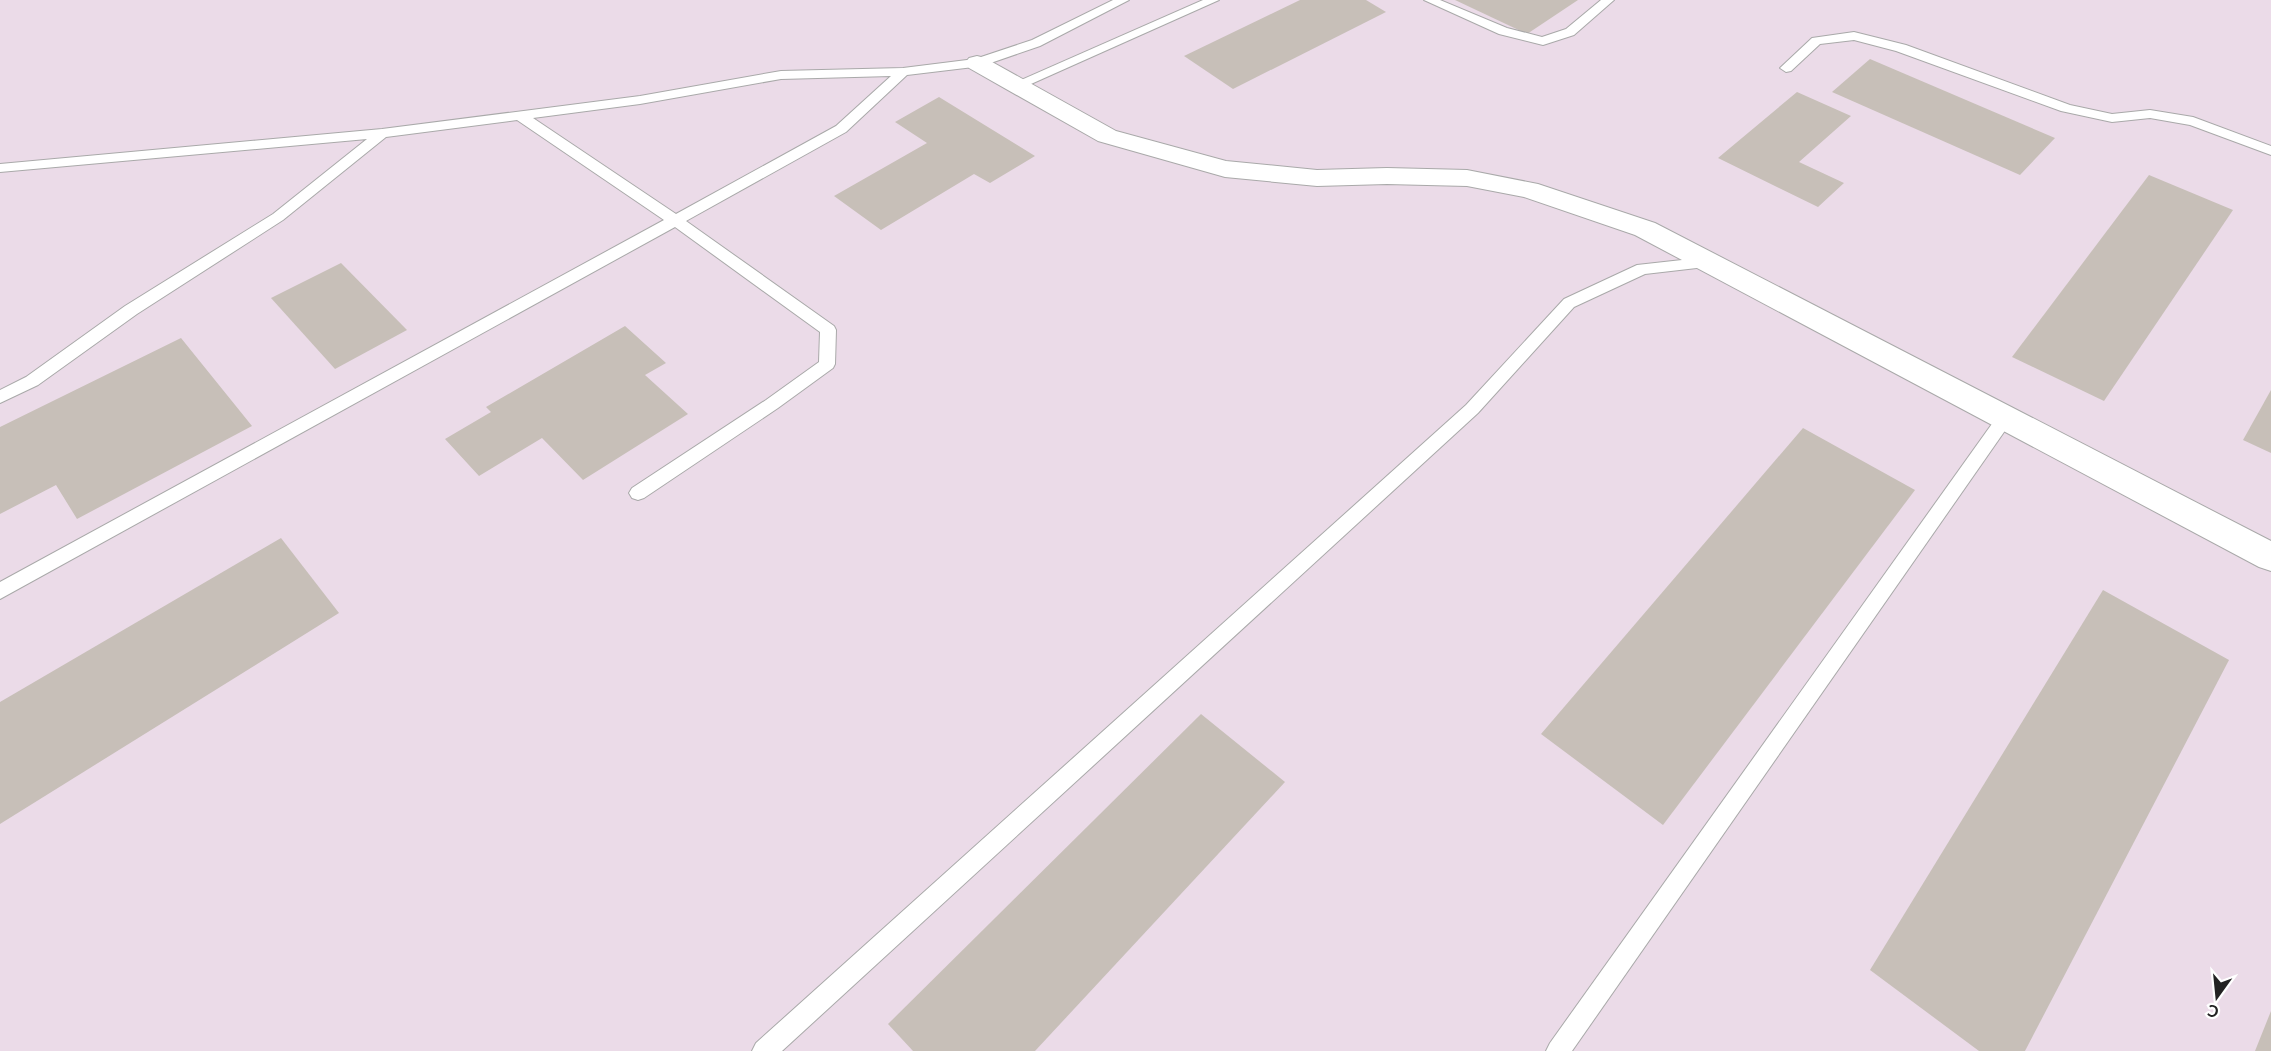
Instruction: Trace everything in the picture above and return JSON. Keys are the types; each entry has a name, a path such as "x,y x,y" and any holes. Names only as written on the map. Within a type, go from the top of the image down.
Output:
{"street":[{"path":"977,63 1107,136 1225,169 1317,178 1387,176 1467,178 1529,190 1645,229 2271,557"}],"lane":[{"path":"0,168 382,133 640,99 781,75 903,72 977,63 1036,43 1123,0"},
{"path":"1017,85 1213,0"},
{"path":"1430,0 1503,31 1543,41 1570,32 1608,0"},
{"path":"1786,68 1816,41 1854,36 1901,48 2066,108 2112,118 2150,114 2193,121 2271,151"},
{"path":"0,591 841,129 903,72"},
{"path":"518,114 675,220 828,330 827,364 772,404 638,493"},
{"path":"0,397 32,381 131,310 278,217 382,133"},
{"path":"764,1051 1472,409 1569,303 1642,269 1708,262"},
{"path":"1558,1051 2005,418"}],"shaded area":[{"path":"0,0 2271,0 2271,1051 0,1051"}],"building":[{"path":"1300,0 1366,0 1386,12 1233,89 1184,56"},
{"path":"1455,0 1578,0 1527,34"},
{"path":"1870,59 2055,138 2020,175 1832,92"},
{"path":"1797,92 1851,116 1799,162 1844,183 1818,207 1718,158"},
{"path":"939,97 1035,156 990,183 974,174 881,230 834,196 927,143 895,122"},
{"path":"2149,175 2233,210 2104,401 2012,357"},
{"path":"341,263 407,330 335,369 271,298"},
{"path":"625,326 666,363 645,375 688,414 583,480 542,438 479,476 445,439 491,412 486,407"},
{"path":"181,338 252,426 77,519 56,485 0,514 0,427"},
{"path":"2271,390 2271,453 2243,440"},
{"path":"1803,428 1915,490 1663,825 1541,734"},
{"path":"281,538 339,613 0,824 0,702"},
{"path":"2103,590 2229,660 2025,1051 1979,1051 1870,970"},
{"path":"1201,714 1285,782 1035,1051 913,1051 888,1024"},
{"path":"2271,1011 2271,1051 2255,1051"}]}
